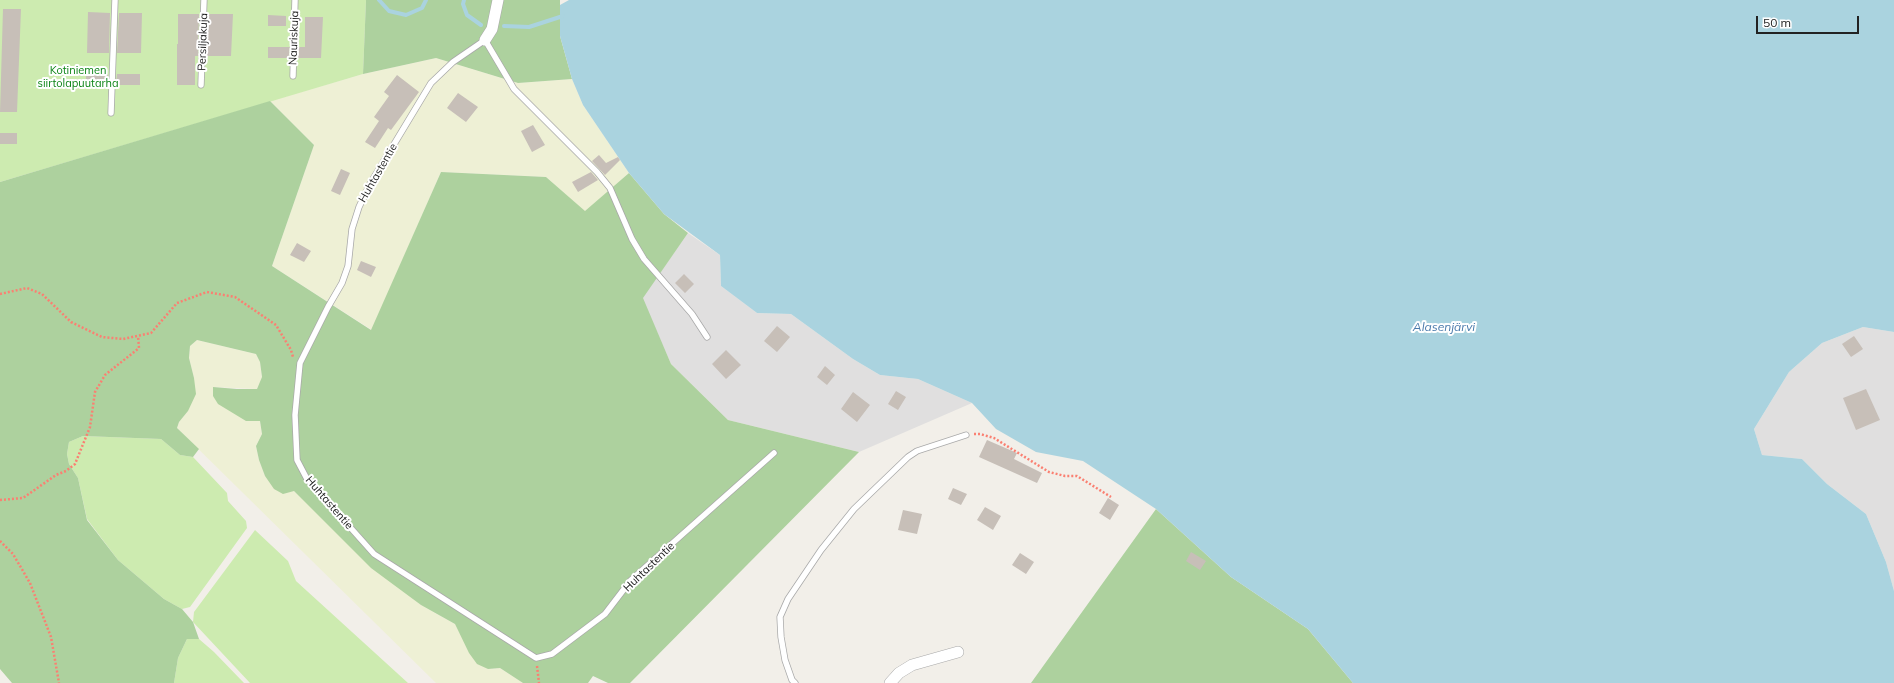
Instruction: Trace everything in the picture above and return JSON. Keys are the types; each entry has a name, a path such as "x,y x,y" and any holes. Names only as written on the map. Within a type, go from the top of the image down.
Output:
{"street":[{"path":"485,40 492,29 498,0"},
{"path":"890,683 898,673 912,665 958,652"}],"lane":[{"path":"111,113 114,0"},
{"name":"Persiljakuja","path":"201,85 204,0"},
{"name":"Nauriskuja","path":"293,76 295,0"},
{"path":"485,40 514,89 597,172 610,188 632,239 644,259 692,314 707,337"},
{"name":"Huhtastentie","path":"485,40 453,62 434,79 370,184 359,206 352,228 348,266 342,283 304,354 298,376 295,415 296,460 307,478 374,554 536,658 552,654 605,614 632,580 774,453"},
{"path":"795,683 792,680 785,660 781,637 780,616 788,599 820,550 854,509 908,457 917,451 966,435"}],"path":[{"path":"0,294 28,288 42,294 71,322 102,338 123,339 151,333 177,303 207,292 235,297 276,325 291,350 298,376"},
{"path":"0,500 23,498 75,464 90,427 95,392 105,375 139,348 138,336"},
{"path":"966,435 980,434 994,438 1049,472 1065,476 1077,476 1112,497"},
{"path":"0,541 13,554 30,583 52,637 59,683"},
{"path":"536,658 539,683"}],"shaded area":[{"path":"688,233 720,255 721,286 757,313 791,314 853,359 880,375 918,379 972,403 859,452 728,420 671,364 642,298"},
{"path":"1863,327 1894,332 1894,591 1886,562 1866,514 1827,484 1802,459 1762,455 1754,429 1789,372 1822,343"}],"green space":[{"name":"Kotiniemen siirtolapuutarha","path":"0,0 366,0 363,74 0,182"},
{"path":"366,0 560,0 560,36 572,79 518,83 436,58 363,74"},
{"path":"436,58 518,83 572,79 583,105 629,173 585,212 546,177 441,172 372,330 272,266 314,145 270,101 363,74"},
{"path":"270,101 314,145 272,266 371,330 441,172 546,177 585,211 629,173 664,214 688,233 643,298 671,364 728,420 859,452 630,683 608,683 593,676 588,683 523,683 500,668 488,669 477,664 469,653 455,624 421,605 371,568 294,491 283,494 274,489 265,476 256,446 262,434 260,421 246,421 218,404 213,396 213,387 257,389 262,377 260,362 256,354 197,340 190,346 189,358 196,394 188,411 179,422 177,428 199,449 193,457 180,455 161,439 83,436 69,442 67,454 69,464 78,478 87,520 118,560 164,599 182,609 193,622 199,639 187,639 178,658 174,683 12,683 0,669 0,182"},
{"path":"197,340 256,354 260,362 262,378 257,389 213,387 213,396 260,421 262,434 256,446 265,476 294,491 421,605 455,624 462,637 488,669 500,668 523,683 436,683 177,428 179,422 188,411 194,378 189,358 190,346"},
{"path":"83,436 161,439 180,455 193,457 227,493 228,501 246,521 247,528 190,607 182,609 164,599 118,560 87,519 78,478 69,464 67,454 69,442"},
{"path":"1156,509 1231,577 1308,629 1353,683 1031,683"},
{"path":"255,530 288,561 296,581 408,683 250,683 193,622 194,612"},
{"path":"187,639 199,639 244,683 174,683 178,658"}],"water":[{"name":"Alasenjärvi","path":"569,0 1894,0 1894,332 1863,327 1822,343 1789,372 1754,429 1762,455 1802,459 1827,484 1866,514 1886,562 1894,591 1894,683 1353,683 1308,629 1231,577 1156,509 1083,461 1036,452 996,429 972,403 918,379 880,375 853,359 791,314 757,313 721,286 720,255 664,214 629,173 583,105 572,79 560,36 560,5"}],"building":[{"path":"3,9 21,9 17,112 0,112"},
{"path":"88,12 110,13 109,53 87,53"},
{"path":"119,13 142,13 141,53 117,53"},
{"path":"178,14 199,14 198,56 195,56 195,85 177,85"},
{"path":"208,14 233,14 231,56 206,56"},
{"path":"268,15 286,16 286,26 268,26"},
{"path":"305,17 323,17 321,58 298,58 298,47 305,47"},
{"path":"268,47 290,47 289,58 268,58"},
{"path":"86,74 108,74 108,85 86,85"},
{"path":"117,74 140,74 140,85 116,85"},
{"path":"397,75 419,92 391,130 388,128 375,148 365,142 379,121 374,117 389,96 384,92"},
{"path":"458,93 478,107 466,122 447,108"},
{"path":"533,125 545,145 532,152 521,131"},
{"path":"0,133 17,133 17,144 0,144"},
{"path":"599,155 606,163 618,157 620,160 605,175 592,161"},
{"path":"341,169 350,173 340,195 331,191"},
{"path":"591,172 598,180 578,192 572,182"},
{"path":"297,243 311,251 304,262 290,255"},
{"path":"361,261 376,267 371,277 357,270"},
{"path":"684,274 694,284 685,293 675,283"},
{"path":"777,326 790,337 777,352 764,341"},
{"path":"1854,336 1863,349 1851,357 1842,344"},
{"path":"726,350 741,365 726,379 712,364"},
{"path":"825,366 835,375 827,385 817,377"},
{"path":"1866,389 1880,420 1856,430 1843,398"},
{"path":"896,391 906,397 898,410 888,404"},
{"path":"853,392 870,405 857,422 841,409"},
{"path":"987,440 1017,453 1014,459 1042,473 1037,483 979,457"},
{"path":"953,488 967,494 961,505 948,499"},
{"path":"1108,498 1119,505 1110,520 1099,513"},
{"path":"985,507 1001,516 993,530 977,520"},
{"path":"903,510 922,514 917,534 898,530"},
{"path":"1191,552 1206,561 1200,570 1186,561"},
{"path":"1020,553 1034,562 1026,574 1012,565"}],"waterway":[{"path":"379,0 389,11 406,15 422,8 426,0"},
{"path":"464,0 463,4 467,15 481,25"},
{"path":"504,26 529,27 563,16"}]}
